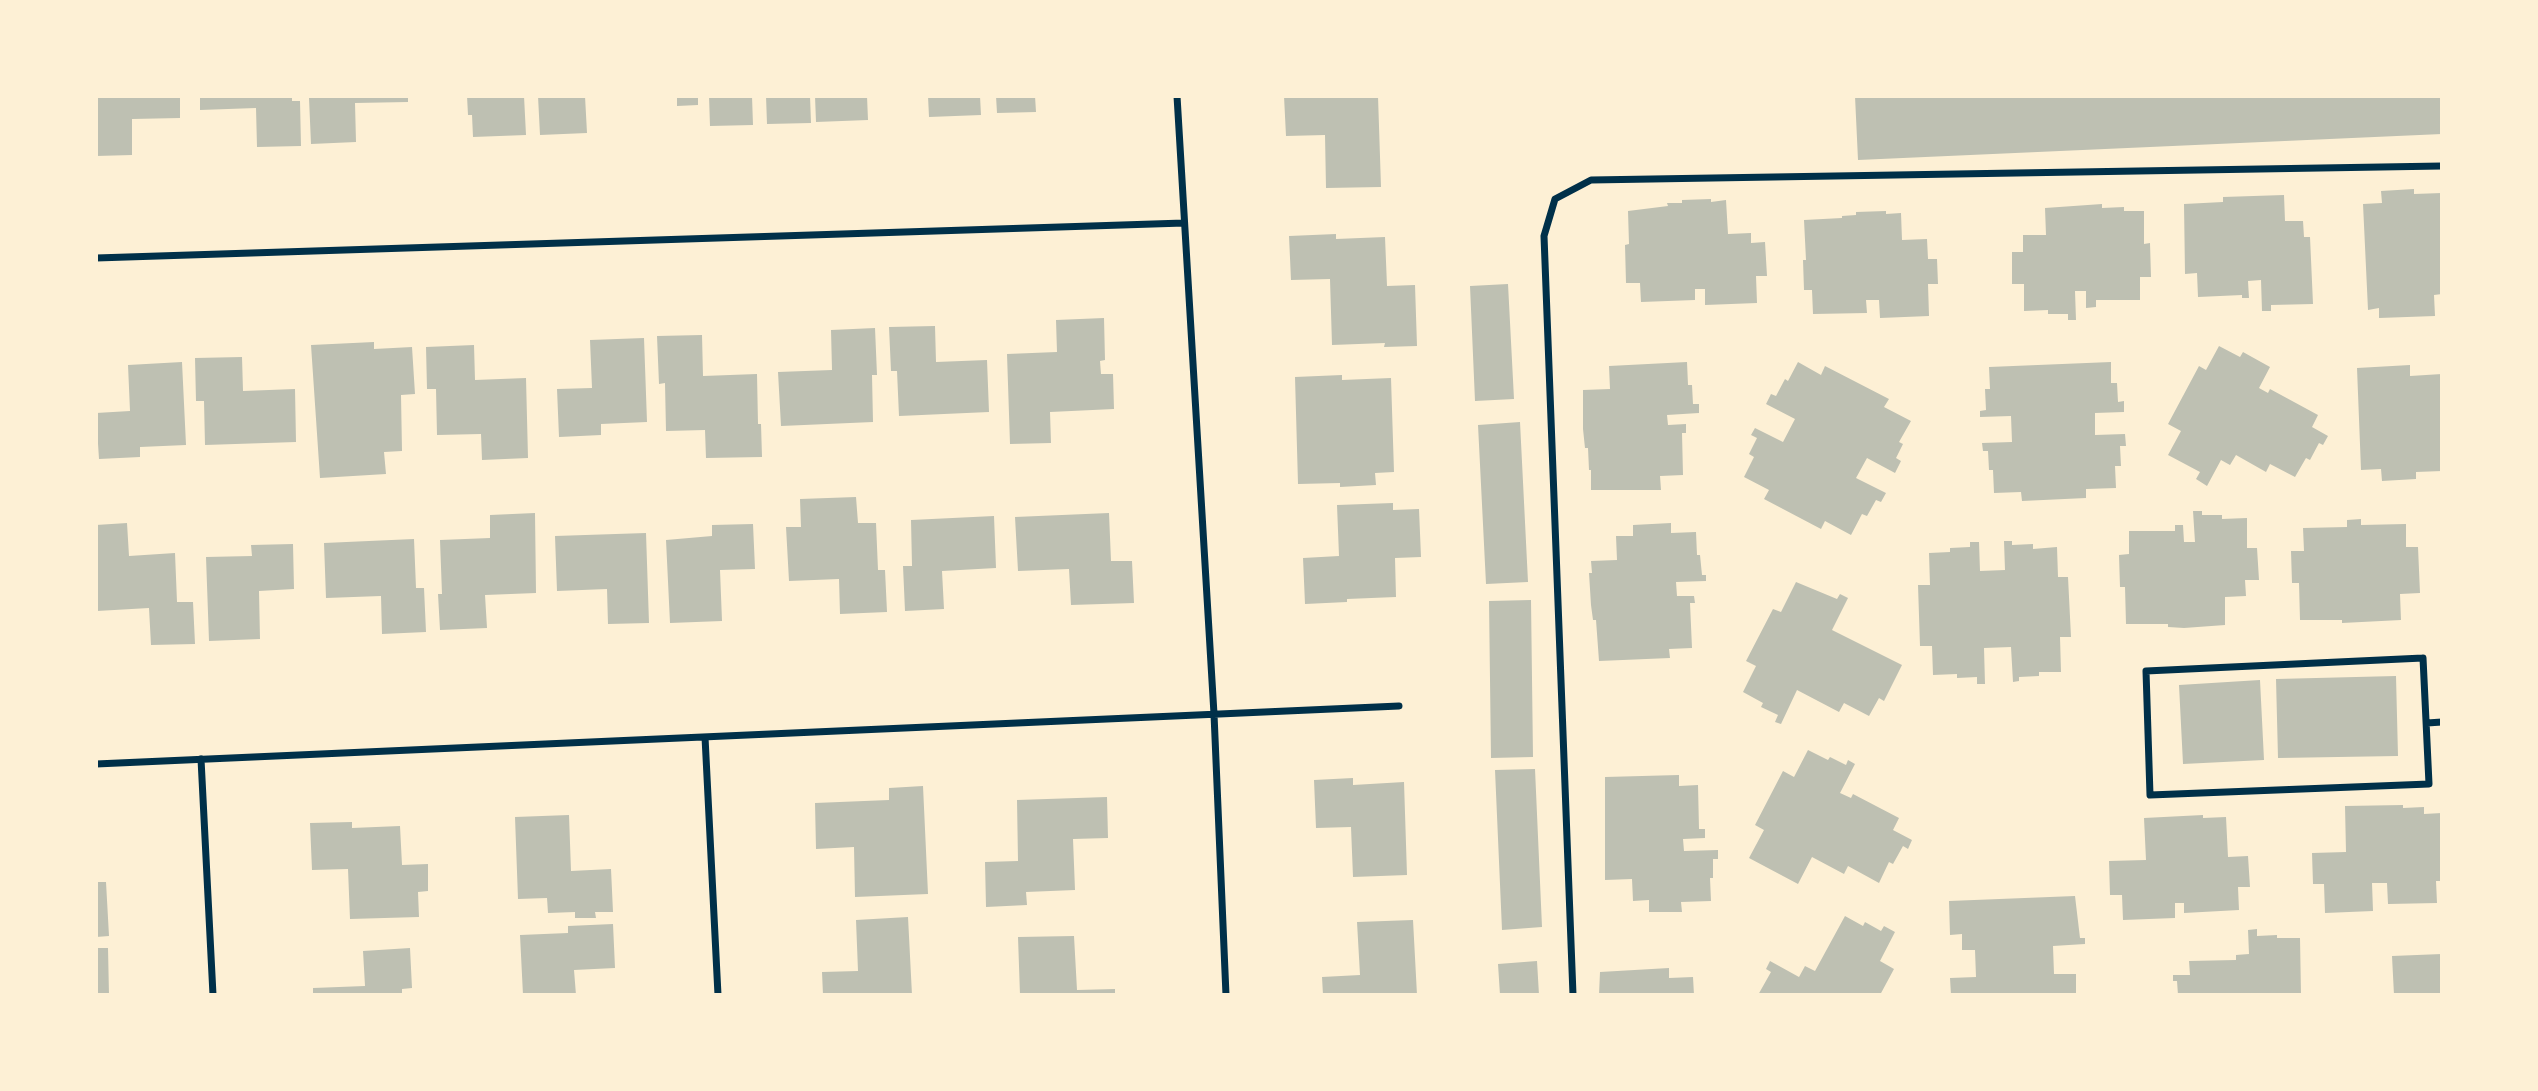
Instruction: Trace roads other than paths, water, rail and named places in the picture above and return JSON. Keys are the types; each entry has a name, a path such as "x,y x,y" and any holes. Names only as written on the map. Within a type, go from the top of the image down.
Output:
{"street":[{"path":"1177,96 1214,714 1226,995"},
{"path":"1573,995 1544,236 1555,199 1591,180 2442,166"},
{"path":"96,258 1184,223"},
{"path":"2423,658 2427,723 2429,784 2150,795 2146,671 2423,658"},
{"path":"96,764 1399,706"},
{"path":"2427,723 2442,722"},
{"path":"705,737 718,995"},
{"path":"201,759 213,995"}]}
